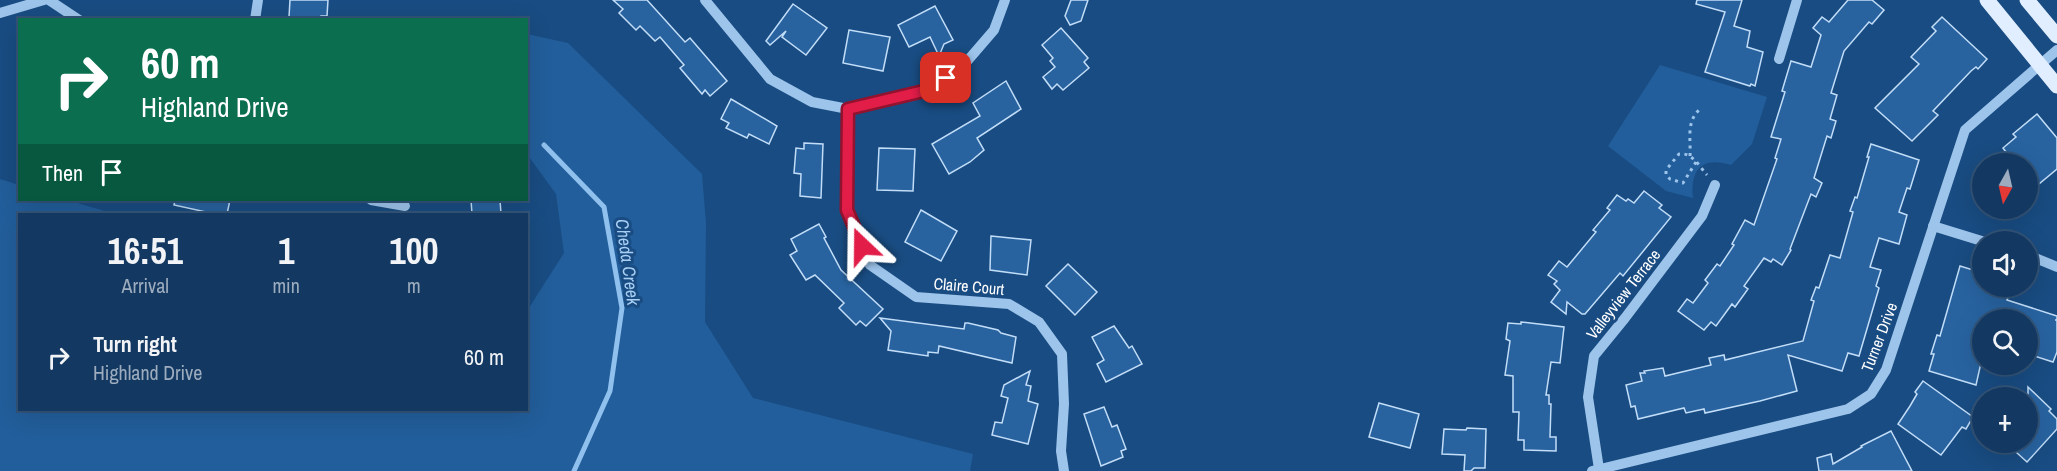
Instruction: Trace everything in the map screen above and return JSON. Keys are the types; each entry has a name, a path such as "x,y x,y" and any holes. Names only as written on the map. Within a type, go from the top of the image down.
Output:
{"main road":[{"path":"1987,0 2057,86"},
{"path":"2027,0 2057,36"}],"street":[{"path":"0,13 44,0"},
{"path":"49,0 76,18"},
{"path":"255,18 258,0"},
{"path":"705,0 770,79 812,102 848,109 928,90 963,66 994,30 1005,0"},
{"path":"1779,59 1797,0"},
{"name":"Turner Drive","path":"1595,470 1848,409 1870,394 1886,370 1965,130 2057,50"},
{"name":"Claire Court","path":"848,109 847,210 870,265 916,297 1009,303 1039,322 1062,354 1064,404 1061,450 1064,471"},
{"name":"Valleyview Terrace","path":"1595,470 1588,397 1594,356 1702,216 1714,184"},
{"path":"377,201 405,206"},
{"path":"1934,226 1972,238"},
{"path":"2038,259 2057,267"}],"path":[{"path":"1690,156 1685,153 1679,154 1666,170 1666,175 1683,183 1696,162 1690,156 1691,125 1699,110"}],"shaded area":[{"path":"528,34 568,43 702,174 706,223 705,322 753,398 973,454 970,471 0,471 0,179 18,185 18,201 70,201 112,213 18,213 18,411 528,411 528,309 564,253 556,194 528,155"},
{"path":"1660,65 1767,97 1752,144 1731,165 1712,162 1700,167 1694,179 1693,198 1666,191 1608,146"}],"building":[{"path":"290,0 328,0 327,16 321,16 321,18 289,17"},
{"path":"613,0 647,0 685,42 690,38 727,81 710,96 705,90 702,94 680,68 684,65 660,37 655,41 640,26 636,30 619,13 623,9"},
{"path":"1071,0 1088,0 1081,21 1070,25 1065,16"},
{"path":"1697,0 1742,0 1734,26 1750,31 1747,47 1763,52 1755,86 1705,72 1725,12 1696,4"},
{"path":"1848,0 1872,0 1884,10 1872,24 1869,22 1844,51 1831,93 1837,95 1830,119 1836,121 1831,138 1827,136 1814,178 1822,183 1816,197 1811,194 1791,250 1782,265 1773,259 1771,262 1764,258 1744,286 1748,289 1735,307 1732,304 1716,326 1711,322 1704,330 1678,311 1687,299 1693,303 1708,283 1705,280 1717,264 1720,266 1734,245 1732,244 1745,220 1754,225 1777,159 1775,158 1781,139 1771,137 1785,92 1782,91 1791,61 1811,67 1821,35 1813,28 1822,17 1829,22"},
{"path":"793,4 827,28 806,55 782,37 786,31 770,45 766,41"},
{"path":"935,6 953,40 944,44 939,56 930,37 909,47 898,25"},
{"path":"1942,17 1987,59 1978,69 1976,67 1971,71 1933,111 1938,115 1912,141 1875,108 1919,64 1911,57 1936,31 1932,27"},
{"path":"1061,28 1088,58 1084,62 1089,68 1063,90 1057,84 1052,89 1043,77 1055,67 1050,61 1053,58 1042,45"},
{"path":"849,30 890,37 883,71 843,63"},
{"path":"1006,81 1021,109 977,138 984,150 970,162 949,174 932,144 980,116 973,103"},
{"path":"731,99 777,126 769,144 749,134 747,138 726,128 729,123 721,119"},
{"path":"2037,114 2057,138 2057,169 2038,185 2038,153 2007,153 2003,148 2016,137 2013,134"},
{"path":"804,143 823,144 821,198 800,196 801,174 794,173 796,148 804,149"},
{"path":"1871,144 1919,160 1910,189 1907,188 1899,212 1907,215 1899,244 1879,238 1870,267 1881,270 1876,286 1879,288 1859,356 1848,353 1842,371 1788,355 1797,391 1705,413 1704,409 1686,413 1684,408 1638,419 1635,406 1631,407 1626,385 1642,381 1640,373 1645,373 1644,371 1663,368 1665,376 1711,365 1709,358 1724,355 1725,360 1803,341 1814,301 1811,300 1816,287 1819,288 1830,255 1840,258 1853,212 1850,211 1855,197 1857,198"},
{"path":"879,148 915,149 913,191 877,190"},
{"path":"1644,191 1662,205 1659,208 1671,217 1623,276 1620,273 1585,314 1567,302 1566,314 1551,302 1560,290 1554,284 1557,281 1548,275 1559,261 1567,267 1596,232 1593,230 1610,210 1607,208 1617,195 1634,203"},
{"path":"175,201 230,201 227,213 210,213 174,205"},
{"path":"471,201 500,201 501,213 472,213"},
{"path":"921,210 957,231 941,261 905,242"},
{"path":"819,224 841,270 883,309 866,326 860,321 856,325 839,308 844,303 815,275 806,280 790,255 797,251 791,239"},
{"path":"991,236 1031,240 1027,275 990,270"},
{"path":"1068,264 1097,292 1075,315 1046,286"},
{"path":"1960,266 1972,270 1972,297 2008,297 2007,300 2035,309 1972,309 1972,375 1978,375 1976,385 1929,371 1934,354 1931,354 1937,335 1940,336"},
{"path":"2038,310 2057,316 2057,352 2053,362 2038,357"},
{"path":"880,318 964,329 965,323 968,323 998,330 1016,337 1012,363 939,346 938,353 928,352 928,356 888,350 891,331"},
{"path":"1521,322 1564,327 1560,363 1551,362 1546,395 1549,395 1549,404 1551,404 1550,437 1556,437 1556,451 1524,450 1524,440 1518,440 1519,412 1513,412 1513,376 1505,375 1510,341 1506,339 1508,323 1521,324"},
{"path":"1114,326 1129,348 1132,346 1142,364 1106,382 1097,364 1104,360 1092,337"},
{"path":"1030,371 1026,385 1031,386 1028,401 1038,404 1028,444 992,435 995,422 1002,423 1008,398 1001,396 1004,385"},
{"path":"1923,381 1972,416 1966,429 1962,427 1941,455 1898,424 1917,394 1915,392"},
{"path":"2038,397 2051,409 2049,411 2057,419 2057,429 2038,450"},
{"path":"1379,403 1419,414 1410,448 1369,437"},
{"path":"1104,407 1112,427 1117,425 1126,449 1121,451 1123,457 1101,466 1084,414"},
{"path":"1467,428 1486,429 1485,468 1464,471 1465,455 1442,454 1444,429 1466,430"},
{"path":"1891,431 1912,471 1819,471 1817,458 1831,454 1833,464"},
{"path":"2017,453 2035,453 2027,462"}],"waterway":[{"name":"Cheda Creek","path":"544,145 604,207 622,308 610,391 574,471"}],"route":[{"path":"862,246 847,210 848,109 928,90 946,78"}]}
